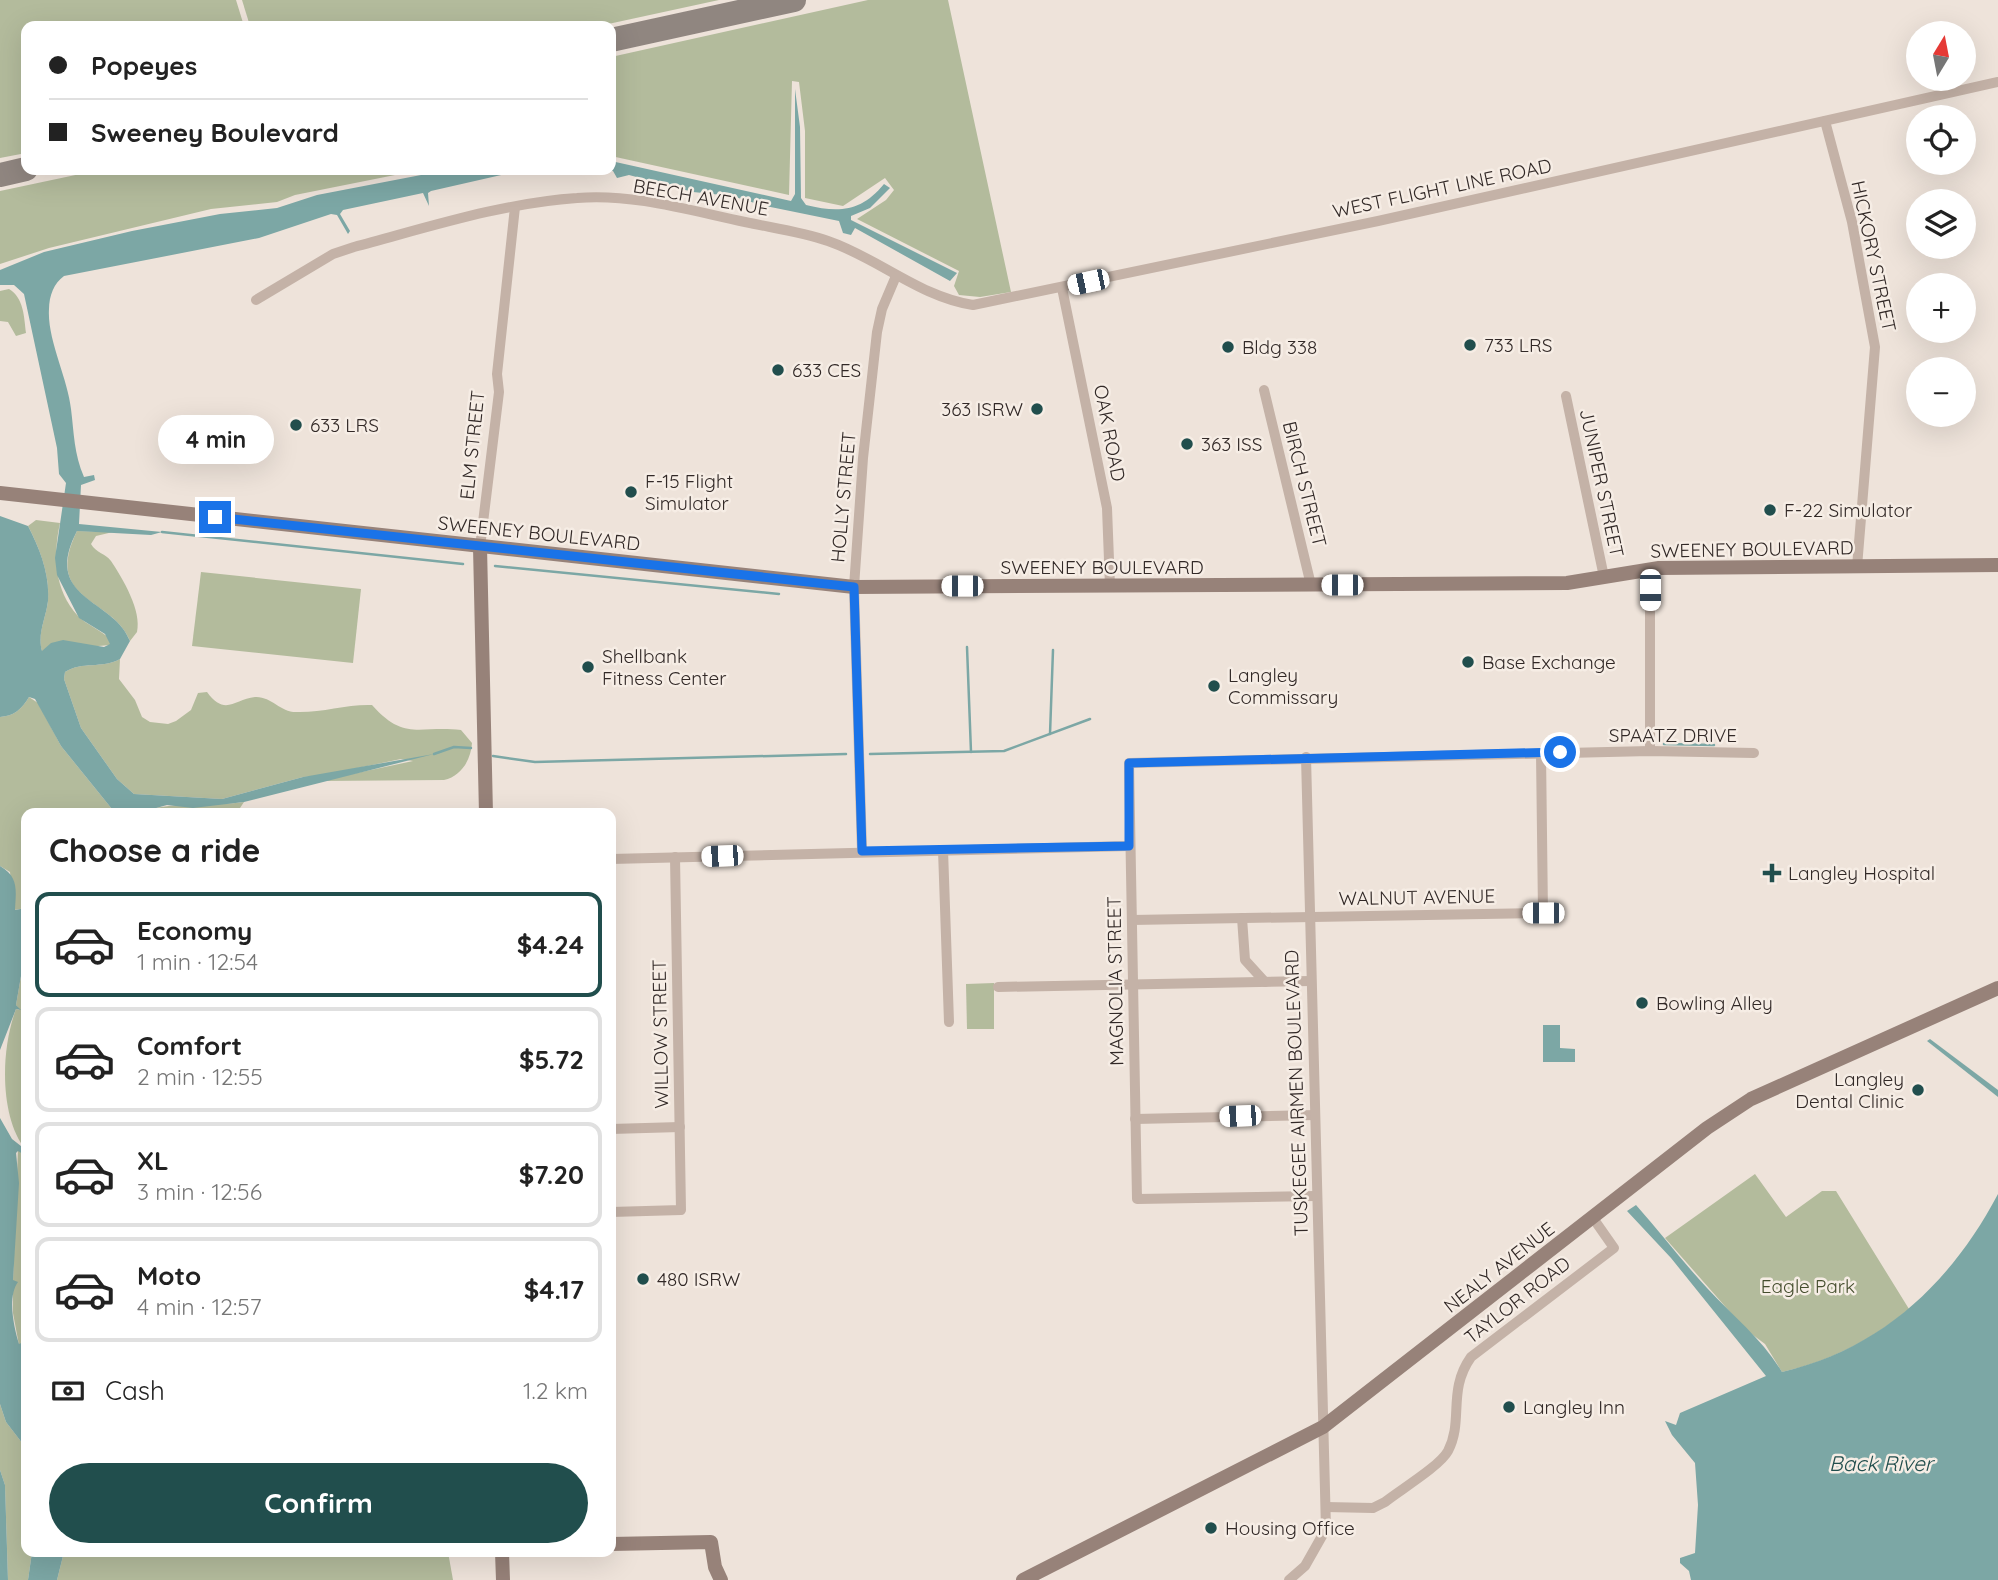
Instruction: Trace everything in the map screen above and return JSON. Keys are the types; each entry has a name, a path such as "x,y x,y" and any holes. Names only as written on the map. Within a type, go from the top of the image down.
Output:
{"main road":[{"name":"SWEENEY BOULEVARD","path":"0,493 854,587 1567,583 1650,569 1998,565"},
{"name":"ELM STREET","path":"480,547 486,808"},
{"name":"NEALY AVENUE","path":"1023,1580 1322,1427 1707,1128 1751,1099 1998,988"},
{"path":"616,1544 711,1542 715,1567 721,1580"},
{"path":"502,1557 503,1580"}],"street":[{"name":"WEST FLIGHT LINE ROAD","path":"895,276 954,302 973,305 1062,288 1998,82"},
{"name":"HICKORY STREET","path":"1825,121 1852,222 1875,347 1857,568"},
{"name":"BEECH AVENUE","path":"256,300 334,254 354,247 516,207 580,197 637,202 690,211 825,240 872,260 895,276"},
{"name":"ELM STREET","path":"480,547 499,392 497,374 516,207"},
{"name":"HOLLY STREET","path":"862,851 854,587 863,458 877,332 882,309 895,276"},
{"name":"OAK ROAD","path":"1062,288 1107,508 1111,586"},
{"name":"BIRCH STREET","path":"1264,390 1311,585"},
{"name":"JUNIPER STREET","path":"1566,396 1604,578"},
{"path":"1650,569 1650,751"},
{"name":"SPAATZ DRIVE","path":"1129,763 1650,751 1754,753"},
{"name":"WALNUT AVENUE","path":"1132,920 1543,913 1541,753"},
{"name":"TUSKEGEE AIRMEN BOULEVARD","path":"1289,1580 1313,1554 1326,1528 1306,757"},
{"name":"MAGNOLIA STREET","path":"1129,763 1137,1199 1316,1196"},
{"path":"616,859 1129,846"},
{"path":"943,850 949,1022"},
{"name":"WILLOW STREET","path":"616,1212 681,1210 675,857"},
{"path":"1242,918 1245,960 1265,982"},
{"path":"998,987 1310,981"},
{"path":"1135,1118 1315,1115"},
{"path":"616,1129 680,1127"},
{"name":"TAYLOR ROAD","path":"1326,1507 1373,1507 1385,1502 1447,1454 1452,1441 1457,1385 1461,1372 1472,1357 1614,1248 1593,1218"}],"green space":[{"path":"0,0 236,0 242,21 21,21 21,154 0,158"},
{"path":"242,0 719,0 616,22 248,21"},
{"path":"868,0 948,0 1011,292 980,297 959,295 954,286 959,271 857,219 886,200 894,190 885,178 843,206 805,198 805,131 799,82 792,81 789,195 616,157 616,56"},
{"path":"75,175 395,175 295,195 277,202 211,209 49,248 0,264 0,191"},
{"path":"9,289 18,297 24,314 26,333 16,336 8,322 0,321 0,291"},
{"path":"36,520 60,523 56,560 64,595 78,616 110,639 110,645 42,651 41,632 48,591 43,562 28,526"},
{"path":"77,531 113,532 96,536 91,544 111,561 130,595 138,624 137,632 130,641 110,615 74,585 68,572 69,554"},
{"path":"201,572 361,589 353,663 192,646"},
{"path":"120,659 119,679 135,700 142,717 150,722 168,724 176,721 191,710 198,693 207,692 219,704 230,705 248,698 261,697 285,710 296,712 372,705 394,724 404,728 461,730 472,743 470,755 461,771 444,780 319,781 413,761 401,759 303,777 222,799 134,794 117,779 81,728 64,679 65,672 72,669"},
{"path":"29,697 38,703 61,746 111,808 21,808 21,909 14,910 10,872 0,866 0,717 17,711"},
{"path":"244,802 240,808 158,808 169,806"},
{"path":"21,976 21,1143 11,1121 5,1084 7,1045 16,1009 20,1010 16,1005"},
{"path":"994,983 994,1029 967,1029 966,984"},
{"path":"18,1150 21,1152 19,1345 13,1313"},
{"name":"Eagle Park","path":"1755,1174 1786,1217 1822,1191 1836,1191 1909,1309 1850,1348 1817,1362 1782,1372 1765,1344 1745,1329 1665,1238"},
{"path":"0,1404 6,1422 21,1442 21,1557 31,1557 28,1580 8,1580 5,1485 0,1470"},
{"path":"63,1557 449,1557 453,1580 57,1580"}],"water":[{"path":"795,89 800,127 801,198 806,205 829,209 849,208 867,200 884,184 890,188 870,208 851,216 851,220 957,273 950,281 855,228 851,235 843,233 839,221 761,205 732,196 693,192 629,175 617,178 616,162 791,201 795,194"},
{"path":"421,175 501,175 431,191 428,193 429,206 423,193 343,210 340,214 350,231 348,234 337,215 331,214 259,238 64,276 55,286 49,304 51,333 69,397 78,460 84,477 94,475 95,480 81,485 79,524 162,532 151,535 77,531 68,554 68,571 74,585 122,627 130,641 120,659 72,669 65,672 64,679 81,728 117,779 134,794 222,799 303,777 434,754 244,802 193,808 167,805 156,808 111,808 61,746 35,699 29,697 17,711 0,717 0,516 28,526 43,562 48,601 41,632 42,651 51,643 63,640 104,647 110,644 105,634 79,618 57,575 55,558 66,483 59,474 57,448 24,294 14,285 0,285 0,270 44,252 132,231 220,214 277,208 317,195"},
{"path":"0,866 13,879 16,890 15,910 21,909 21,976 16,1005 21,1010 16,1009 0,1050"},
{"path":"1543,1025 1560,1025 1560,1048 1575,1049 1575,1062 1543,1062"},
{"path":"1930,1039 1998,1090 1998,1097 1927,1041"},
{"path":"0,1118 12,1139 21,1146 21,1153 16,1153 19,1183 13,1280 18,1282 12,1304 19,1344 21,1343 21,1442 6,1422 0,1404"},
{"name":"Back River","path":"1998,1194 1998,1580 1691,1580 1689,1571 1680,1563 1680,1558 1695,1553 1698,1505 1695,1463 1672,1435 1665,1421 1676,1425 1680,1413 1766,1376 1671,1258 1627,1211 1636,1205 1698,1278 1757,1339 1782,1372 1851,1347 1910,1308 1958,1256"},
{"path":"0,1470 5,1485 8,1580 0,1580"},
{"path":"31,1557 63,1557 57,1580 28,1580"}],"waterway":[{"path":"162,532 463,564"},
{"path":"495,566 779,594"},
{"path":"967,647 971,752"},
{"path":"1050,734 1053,650"},
{"path":"870,754 1004,751 1090,719"},
{"path":"1664,744 1714,745"},
{"path":"434,754 454,747 471,748"},
{"path":"493,756 535,762 846,754"}],"taxiway":[{"path":"616,39 794,0"},
{"path":"0,175 21,170"}],"place":[{"name":"733 LRS","path":"1470,345"},
{"name":"Bldg 338","path":"1228,347"},
{"name":"633 CES","path":"778,370"},
{"name":"363 ISRW","path":"1037,409"},
{"name":"633 LRS","path":"296,425"},
{"name":"363 ISS","path":"1187,444"},
{"name":"F-15 Flight Simulator","path":"631,492"},
{"name":"F-22 Simulator","path":"1770,510"},
{"name":"Base Exchange","path":"1468,662"},
{"name":"Shellbank Fitness Center","path":"588,667"},
{"name":"Langley Commissary","path":"1214,686"},
{"name":"Langley Hospital","path":"1772,873"},
{"name":"Bowling Alley","path":"1642,1003"},
{"name":"Langley Dental Clinic","path":"1918,1090"},
{"name":"480 ISRW","path":"643,1279"},
{"name":"Langley Inn","path":"1509,1407"},
{"name":"Housing Office","path":"1211,1528"}],"route":[{"path":"215,517 854,587 862,851 1129,846 1129,763 1560,752"}]}
